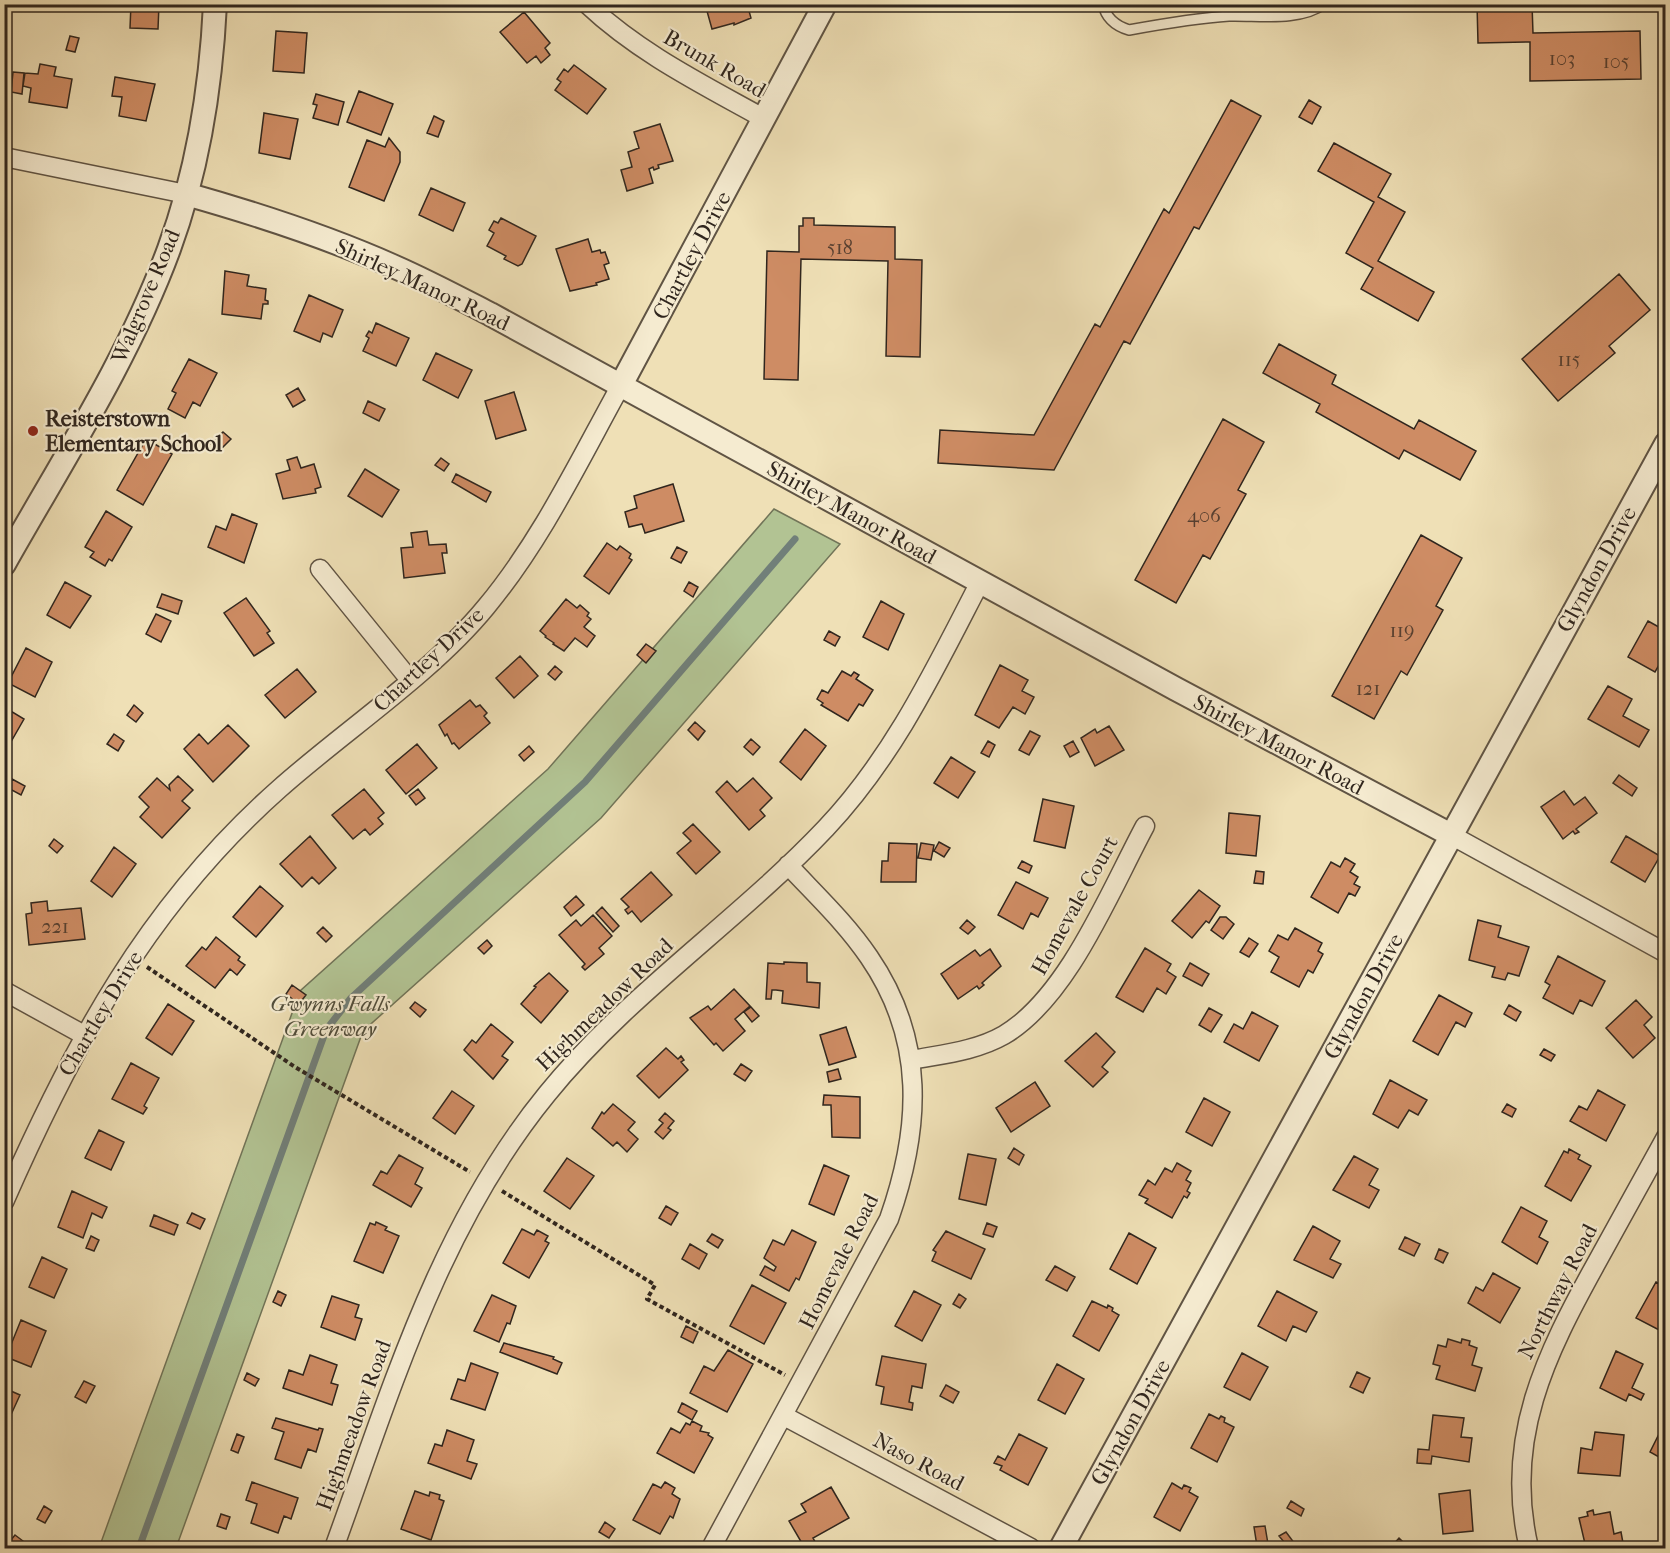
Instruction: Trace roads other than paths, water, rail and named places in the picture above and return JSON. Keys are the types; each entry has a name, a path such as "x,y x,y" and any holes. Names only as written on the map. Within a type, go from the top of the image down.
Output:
{"street":[{"name":"Walgrove Road","path":"4,564 120,359 169,249 186,194 208,90 215,4"},
{"name":"Brunk Road","path":"587,4 610,26 649,54 764,118"},
{"name":"Chartley Drive","path":"4,1202 47,1104 84,1035 132,956 172,903 277,791 453,642 485,609 513,572 544,523 621,385 825,4"},
{"name":"Shirley Manor Road","path":"4,157 186,194 250,212 396,267 490,314 1665,953"},
{"name":"Glyndon Drive","path":"1062,1548 1665,444"},
{"path":"320,569 410,680"},
{"name":"Highmeadow Road","path":"334,1548 431,1283 486,1181 547,1094 586,1050 631,1005 788,865 833,820 886,754 913,711 980,582"},
{"name":"Homevale Court","path":"912,1060 966,1050 1003,1036 1031,1017 1071,965 1145,826"},
{"name":"Homevale Road","path":"711,1548 889,1219 901,1185 913,1109 912,1060 903,1023 888,989 870,957 837,916 788,865"},
{"path":"4,992 84,1035"},
{"name":"Northway Road","path":"1529,1548 1522,1494 1524,1450 1530,1409 1542,1370 1560,1330 1665,1137"},
{"name":"Naso Road","path":"784,1416 1031,1548"}],"lane":[{"path":"1103,4 1105,14 1117,26 1129,30 1229,16 1273,16 1315,11 1324,4"}],"waterway":[{"path":"139,1548 326,1030 351,998 585,782 795,539"}],"place":[{"name":"Reisterstown Elementary School","path":"33,431"}],"park label":[{"name":"Gwynns Falls Greenway","path":"330,1016"}]}
